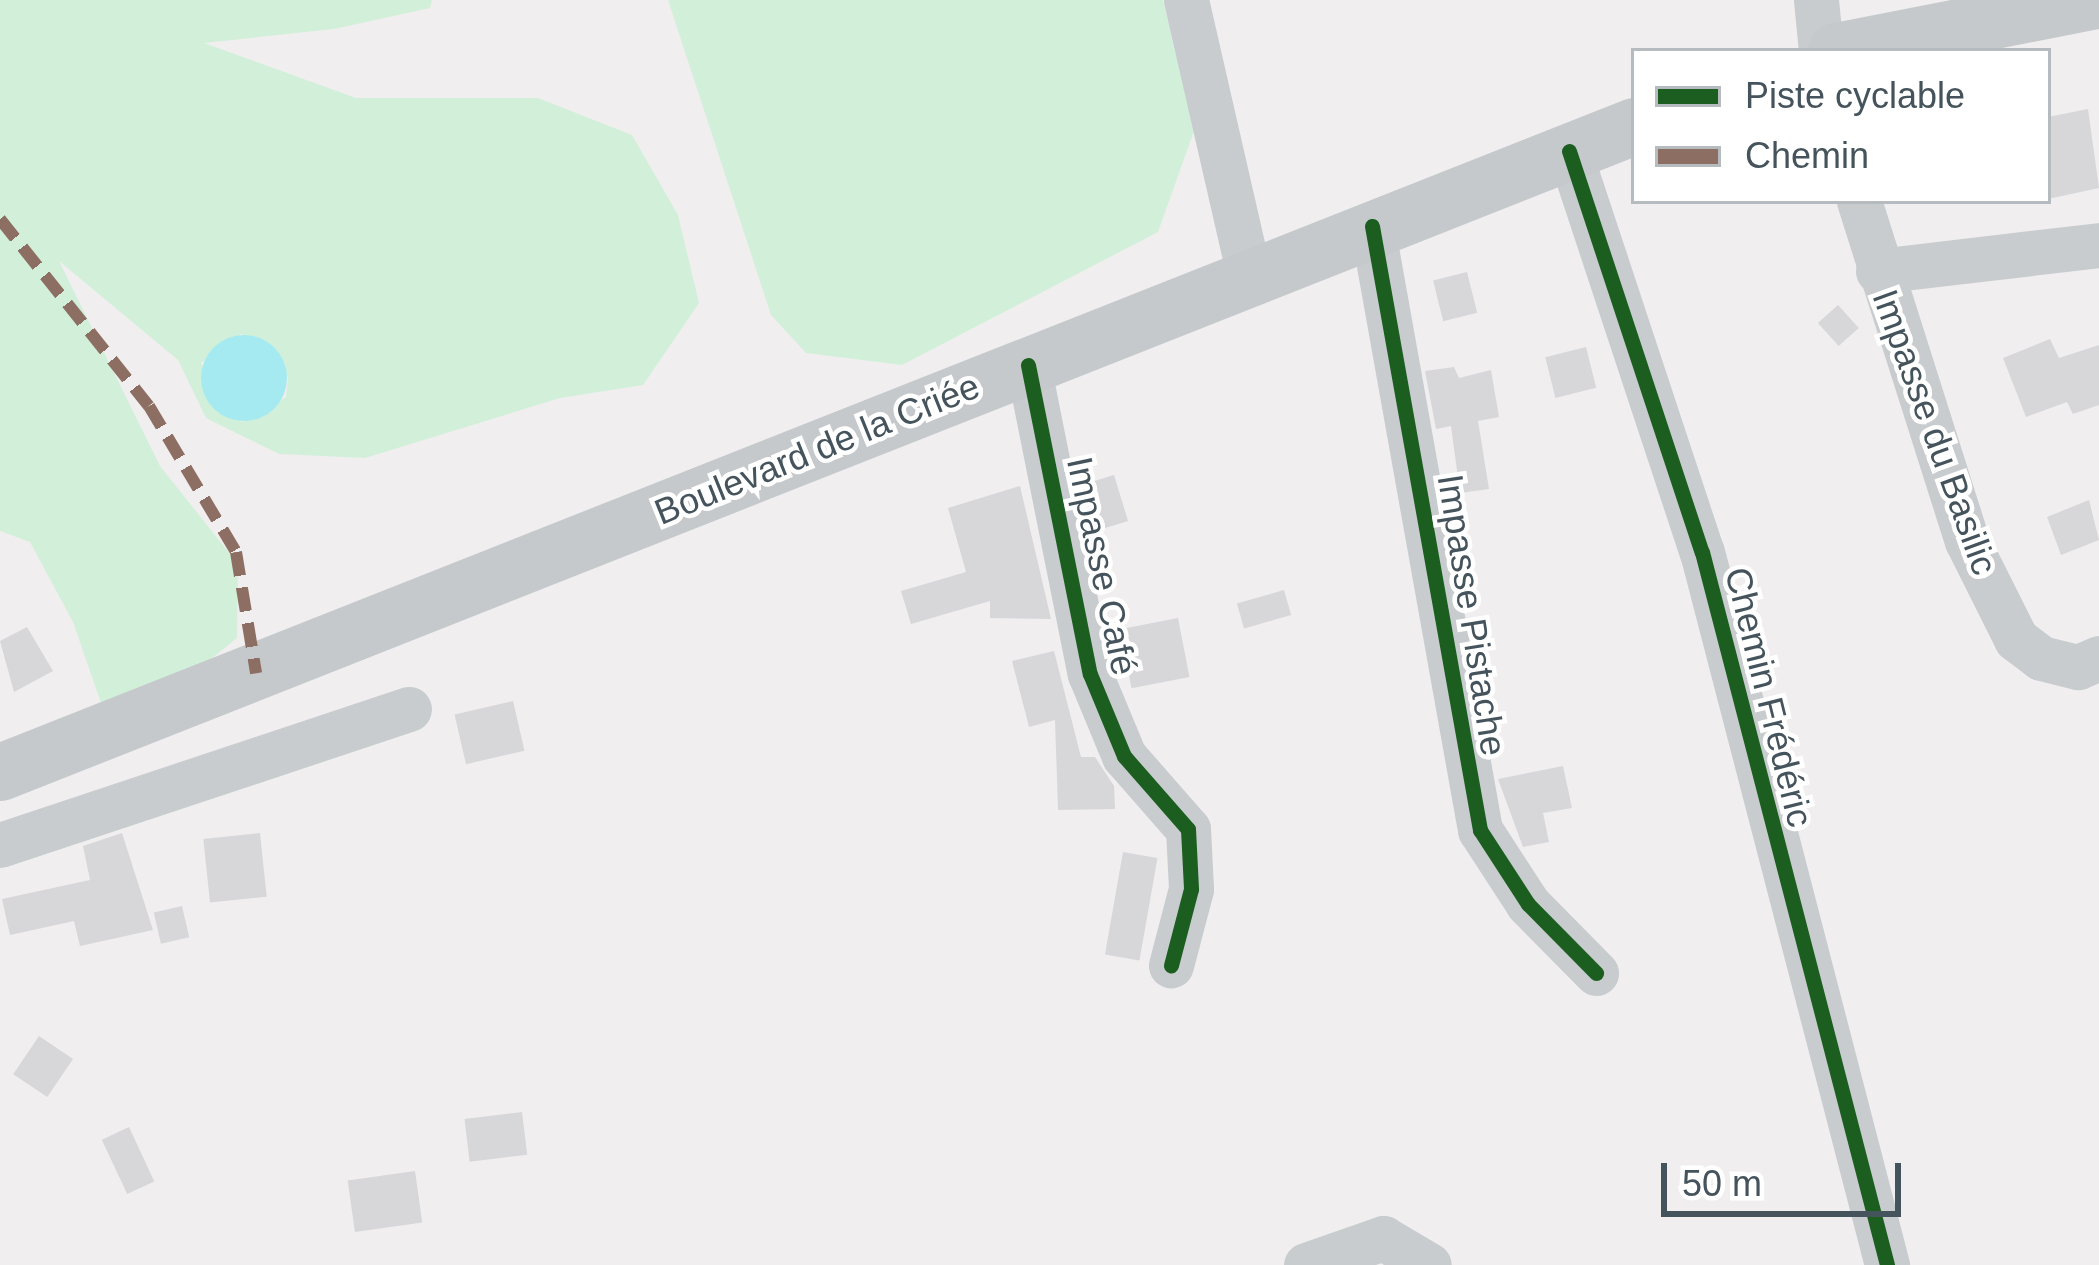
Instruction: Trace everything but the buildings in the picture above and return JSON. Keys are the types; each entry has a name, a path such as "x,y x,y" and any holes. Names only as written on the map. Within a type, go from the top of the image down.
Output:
{"main road":[{"path":"1851,48 2096,0"},
{"name":"Boulevard de la Criée","path":"0,772 1631,127"}],"street":[{"path":"1186,0 1250,280"},
{"path":"1816,0 1821,48"},
{"name":"Chemin Frédéric","path":"1569,151 1702,552 1887,1265"},
{"name":"Impasse du Basilic","path":"1860,204 1967,542 2016,639 2041,658 2078,667 2099,658"},
{"name":"Impasse Pistache","path":"1372,226 1480,830 1528,904 1596,973"},
{"path":"1878,271 2099,245"},
{"name":"Impasse Café","path":"1028,365 1090,674 1124,756 1188,829 1191,889 1172,965"},
{"path":"174,707 193,777"},
{"path":"0,845 193,777 409,709"},
{"path":"1306,1265 1383,1238 1429,1265"}],"green space":[{"path":"0,0 432,0 430,8 334,29 204,43 356,98 538,98 632,135 678,215 699,303 643,385 560,398 365,458 279,454 206,418 178,360 59,261 160,466 238,564 237,638 201,667 101,703 73,622 30,542 0,531","holes":["241,334 276,354 288,378 286,397 242,422 201,363"]},
{"path":"668,0 1163,0 1194,131 1158,232 902,365 806,353 771,315"}],"water":[{"path":"244,335 275,347 287,378 275,409 244,421 213,409 201,378 213,347"}],"marked path":[{"path":"0,219 149,406 236,552 256,673"}],"cycle path":[{"path":"1569,151 1702,552 1887,1265"},
{"path":"1372,226 1480,830 1528,904 1596,973"},
{"path":"1028,365 1090,674 1124,756 1188,829 1191,889 1171,965"}]}
